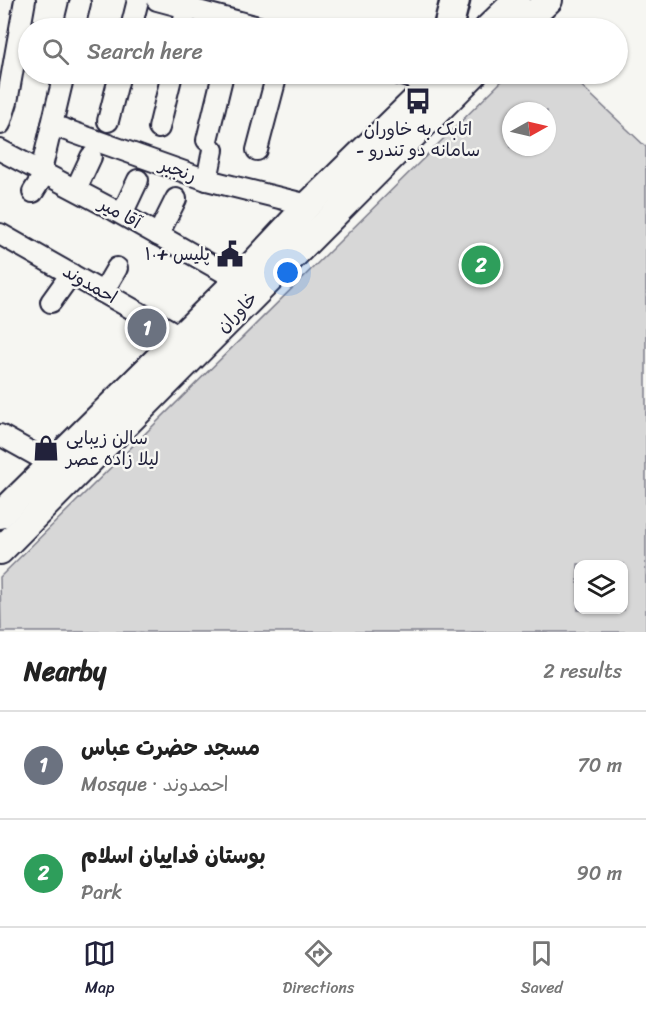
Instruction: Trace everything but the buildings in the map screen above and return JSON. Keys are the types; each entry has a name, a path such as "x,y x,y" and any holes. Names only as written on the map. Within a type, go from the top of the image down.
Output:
{"highway":[{"path":"450,18 455,0"}],"main road":[{"path":"498,18 517,0"},
{"path":"530,18 549,0"},
{"name":"خاوران","path":"0,515 238,280 428,84"},
{"name":"خاوران","path":"0,551 464,84"}],"street":[{"path":"22,18 25,0"},
{"path":"134,18 138,0"},
{"path":"157,0 215,18"},
{"path":"76,18 80,3"},
{"path":"184,18 187,8"},
{"path":"0,124 18,38"},
{"path":"33,192 43,172 62,84"},
{"path":"108,121 117,84"},
{"path":"159,128 170,84"},
{"path":"207,180 210,145 221,84"},
{"path":"256,150 274,84"},
{"name":"رنجبر","path":"52,125 207,180 308,206"},
{"name":"آقا میر","path":"0,150 122,214 238,280"},
{"path":"76,189 91,158"},
{"path":"122,214 138,180"},
{"path":"158,235 176,200"},
{"name":"احمدوند","path":"0,234 180,336"},
{"path":"103,292 117,268"},
{"path":"51,302 71,273"},
{"path":"0,435 52,464"}],"shaded area":[{"path":"499,84 580,84 646,147 646,632 1,632 0,577"}],"place":[{"name":"اتابک به خاوران - سامانه دو تندرو","path":"418,101"},
{"name":"پلیس +۱۰","path":"230,254"},
{"name":"بوستان فداییان اسلام","path":"481,265"},
{"name":"مسجد حضرت عباس","path":"147,328"},
{"name":"سالن زیبایی لیلا زاده عصر","path":"46,448"}]}
